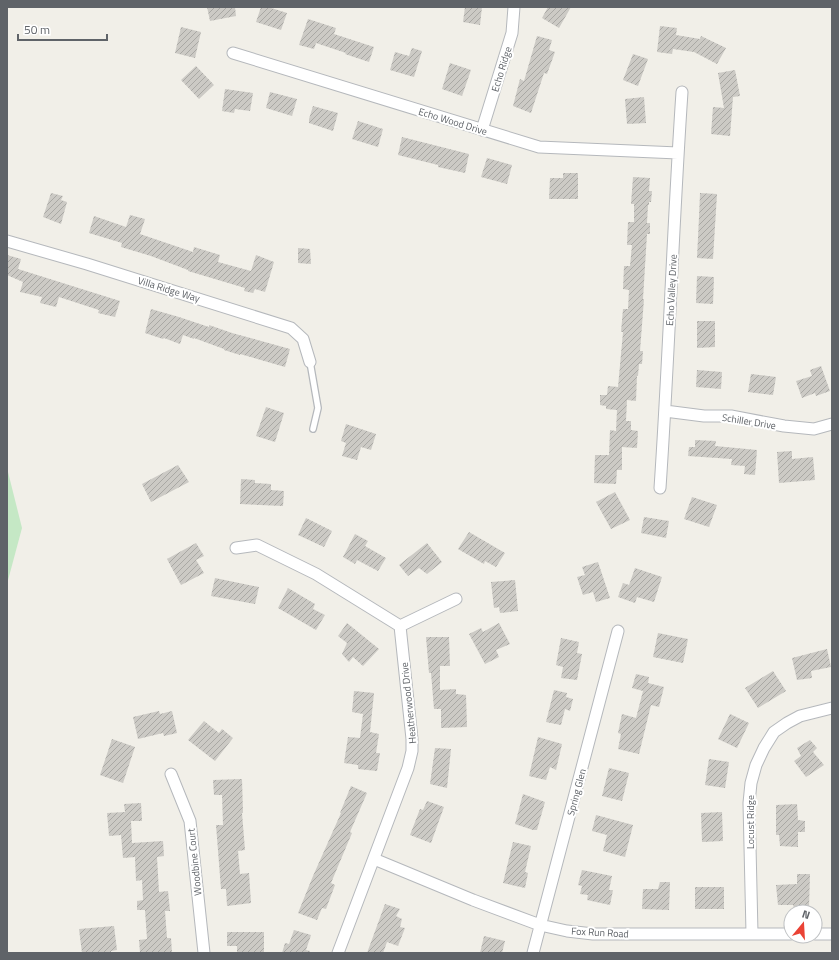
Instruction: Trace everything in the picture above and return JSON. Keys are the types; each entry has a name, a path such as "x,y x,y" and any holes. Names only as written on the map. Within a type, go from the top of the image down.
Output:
{"street":[{"name":"Echo Ridge","path":"482,130 512,33 514,7"},
{"name":"Echo Wood Drive","path":"233,53 540,147 678,153"},
{"name":"Echo Valley Drive","path":"660,488 682,92"},
{"name":"Villa Ridge Way","path":"7,241 94,266 291,328 303,339 310,362"},
{"name":"Schiller Drive","path":"665,411 704,416 731,416 784,426 814,429 832,424"},
{"path":"236,548 257,545 316,574 400,626 456,599"},
{"name":"Heatherwood Drive","path":"338,953 408,768 412,751 400,626"},
{"name":"Spring Glen","path":"533,953 618,631"},
{"name":"Locust Ridge","path":"752,933 749,802 751,783 756,765 774,732 800,716 832,708"},
{"name":"Woodbine Court","path":"171,774 190,821 204,953"},
{"name":"Fox Run Road","path":"374,858 473,900 540,925 567,931 593,934 783,934"}],"lane":[{"path":"310,362 318,408 313,429"}],"green space":[{"path":"7,468 22,528 7,584"}],"building":[{"path":"207,7 235,7 236,16 210,21"},
{"path":"261,7 268,7 287,13 281,30 256,22"},
{"path":"465,7 482,7 480,25 463,22"},
{"path":"548,7 571,7 559,28 542,18"},
{"path":"308,19 336,28 334,34 374,47 369,62 316,43 314,49 299,45"},
{"path":"660,26 677,28 676,35 700,39 701,36 726,48 717,64 694,52 673,49 672,54 657,52"},
{"path":"181,27 201,32 195,58 175,53"},
{"path":"537,36 552,40 549,50 555,52 547,74 544,73 531,113 513,106 520,79 524,81"},
{"path":"412,48 422,51 414,77 390,70 395,52 409,56"},
{"path":"633,54 648,59 638,86 623,80"},
{"path":"450,63 471,70 462,96 442,89"},
{"path":"196,66 214,85 199,99 181,80"},
{"path":"735,70 740,96 733,97 730,136 711,134 713,107 724,108 718,73"},
{"path":"225,89 253,93 250,111 235,109 234,113 222,111"},
{"path":"270,92 297,99 292,116 266,108"},
{"path":"644,97 646,123 627,124 625,99"},
{"path":"313,106 338,113 333,131 309,123"},
{"path":"358,121 383,129 378,147 352,139"},
{"path":"402,137 469,154 465,173 438,167 438,165 398,155"},
{"path":"487,158 512,165 507,184 481,177"},
{"path":"563,173 578,173 578,199 549,199 550,178 563,178"},
{"path":"633,177 650,178 649,191 652,191 651,202 649,202 648,205 647,223 650,223 650,234 647,234 643,299 640,351 643,351 642,364 639,364 637,376 636,401 627,400 626,421 631,421 631,430 638,431 637,448 622,447 622,470 617,470 616,484 594,483 595,455 609,455 610,430 616,431 617,410 606,409 606,406 600,405 600,395 607,395 608,386 618,387 623,332 621,332 623,309 628,309 629,290 623,289 624,266 630,266 632,245 627,245 628,222 634,222 634,204 631,204"},
{"path":"51,193 63,196 61,200 67,202 61,224 43,217"},
{"path":"700,193 717,194 713,259 697,258"},
{"path":"130,215 145,219 140,234 193,252 194,247 220,255 218,262 251,271 256,255 274,262 265,292 255,289 253,293 244,291 245,288 188,271 151,256 121,247 122,243 89,233 94,216 126,227"},
{"path":"298,248 310,249 311,264 298,263"},
{"path":"7,255 21,259 18,269 120,301 115,317 98,313 99,310 59,297 56,307 40,303 42,297 20,292 23,282 7,275"},
{"path":"697,276 714,277 713,304 696,303"},
{"path":"151,309 209,327 209,325 290,349 285,367 224,350 183,335 180,344 145,333"},
{"path":"697,321 715,321 715,347 697,348"},
{"path":"821,366 830,391 816,396 815,393 802,398 796,381 812,376 810,370"},
{"path":"697,370 722,372 721,389 696,387"},
{"path":"751,374 776,377 773,395 748,392"},
{"path":"266,407 284,413 275,442 256,436"},
{"path":"346,424 376,434 371,450 361,447 357,460 342,456 346,443 341,441"},
{"path":"695,440 716,441 715,446 757,450 755,475 744,474 745,466 731,465 732,459 688,456 689,447 695,447"},
{"path":"792,451 792,459 813,457 815,480 779,483 777,452"},
{"path":"178,465 189,482 151,502 142,484"},
{"path":"241,479 255,480 255,483 271,484 271,490 284,491 283,506 240,504"},
{"path":"615,492 630,520 611,529 596,502"},
{"path":"692,497 717,505 709,527 684,519"},
{"path":"644,517 669,521 666,538 641,533"},
{"path":"306,518 332,531 324,547 298,535"},
{"path":"469,532 505,553 496,567 485,561 484,564 458,549"},
{"path":"355,534 368,541 365,546 386,558 378,571 357,560 355,564 343,557"},
{"path":"196,543 204,556 196,560 204,573 181,585 167,559"},
{"path":"427,543 442,562 427,574 419,568 408,576 399,565"},
{"path":"598,562 610,598 596,602 593,592 583,595 577,577 585,575 582,567"},
{"path":"635,568 662,577 654,602 637,597 635,603 618,597 623,583 629,585"},
{"path":"215,578 259,587 255,604 211,596"},
{"path":"515,580 518,611 500,613 499,607 494,608 491,582"},
{"path":"288,588 315,604 313,609 325,615 316,630 278,608"},
{"path":"347,623 379,649 363,666 353,657 349,662 342,654 347,643 338,636"},
{"path":"499,623 510,644 496,650 499,657 485,664 469,634 481,628 483,632"},
{"path":"658,633 688,639 683,663 653,657"},
{"path":"426,637 449,637 450,666 440,666 440,690 456,689 456,694 466,695 467,727 441,728 441,709 434,709"},
{"path":"561,638 579,642 577,653 582,654 577,680 561,678 563,667 556,665"},
{"path":"827,649 831,667 811,671 812,678 797,680 792,658"},
{"path":"773,671 786,691 758,708 745,688"},
{"path":"636,674 649,677 648,683 664,687 659,707 651,705 639,754 618,749 621,734 618,733 622,714 636,718 643,691 632,688"},
{"path":"554,690 567,693 566,697 573,699 570,711 565,709 561,725 546,722"},
{"path":"354,691 374,693 370,732 379,734 376,753 380,753 377,771 358,769 358,765 344,763 348,737 360,738 363,714 352,712"},
{"path":"159,711 160,714 172,711 177,733 164,736 163,733 138,739 133,717"},
{"path":"730,714 749,723 737,748 718,739"},
{"path":"204,721 219,733 222,729 233,738 215,761 188,740"},
{"path":"538,737 562,744 556,770 550,767 546,780 529,776"},
{"path":"112,739 135,747 123,783 100,775"},
{"path":"810,740 817,748 813,752 824,765 806,777 794,761 801,756 797,748"},
{"path":"435,748 451,749 447,788 430,784"},
{"path":"709,759 729,762 725,788 705,785"},
{"path":"609,768 629,773 622,801 602,796"},
{"path":"242,779 242,813 245,850 238,851 240,874 249,873 251,903 227,906 226,889 221,889 216,825 223,825 222,795 214,795 213,780"},
{"path":"351,786 367,793 350,832 352,833 331,883 335,885 326,909 322,908 317,920 298,913"},
{"path":"523,794 545,802 537,830 515,824"},
{"path":"427,801 444,807 431,843 410,835 420,809 423,810"},
{"path":"141,803 142,821 131,821 132,843 163,841 164,856 157,857 159,892 168,891 170,911 165,911 167,938 171,938 172,953 140,953 139,940 147,939 145,910 137,910 137,901 143,900 142,880 136,881 135,857 123,858 121,835 109,836 107,813 125,812 124,804"},
{"path":"797,804 798,820 805,821 805,832 798,832 798,847 780,846 779,835 776,835 776,805"},
{"path":"722,812 723,841 702,842 701,813"},
{"path":"596,815 633,825 625,857 603,851 607,835 592,831"},
{"path":"513,842 531,846 525,872 528,873 525,888 503,883"},
{"path":"582,870 612,876 609,890 613,890 610,905 587,900 588,895 580,894 582,886 578,885"},
{"path":"797,874 810,874 809,904 778,905 776,885 797,884"},
{"path":"660,882 670,882 669,910 642,909 643,889 658,889"},
{"path":"695,887 724,887 724,909 695,909"},
{"path":"385,904 400,909 396,916 402,919 400,927 405,928 398,946 387,942 383,953 367,953"},
{"path":"114,926 117,950 111,951 111,953 82,953 79,929"},
{"path":"294,930 311,935 306,950 310,951 310,953 282,953 285,943 289,944"},
{"path":"227,932 264,932 264,953 237,953 237,946 227,946"},
{"path":"484,936 505,941 502,953 480,953"}]}
